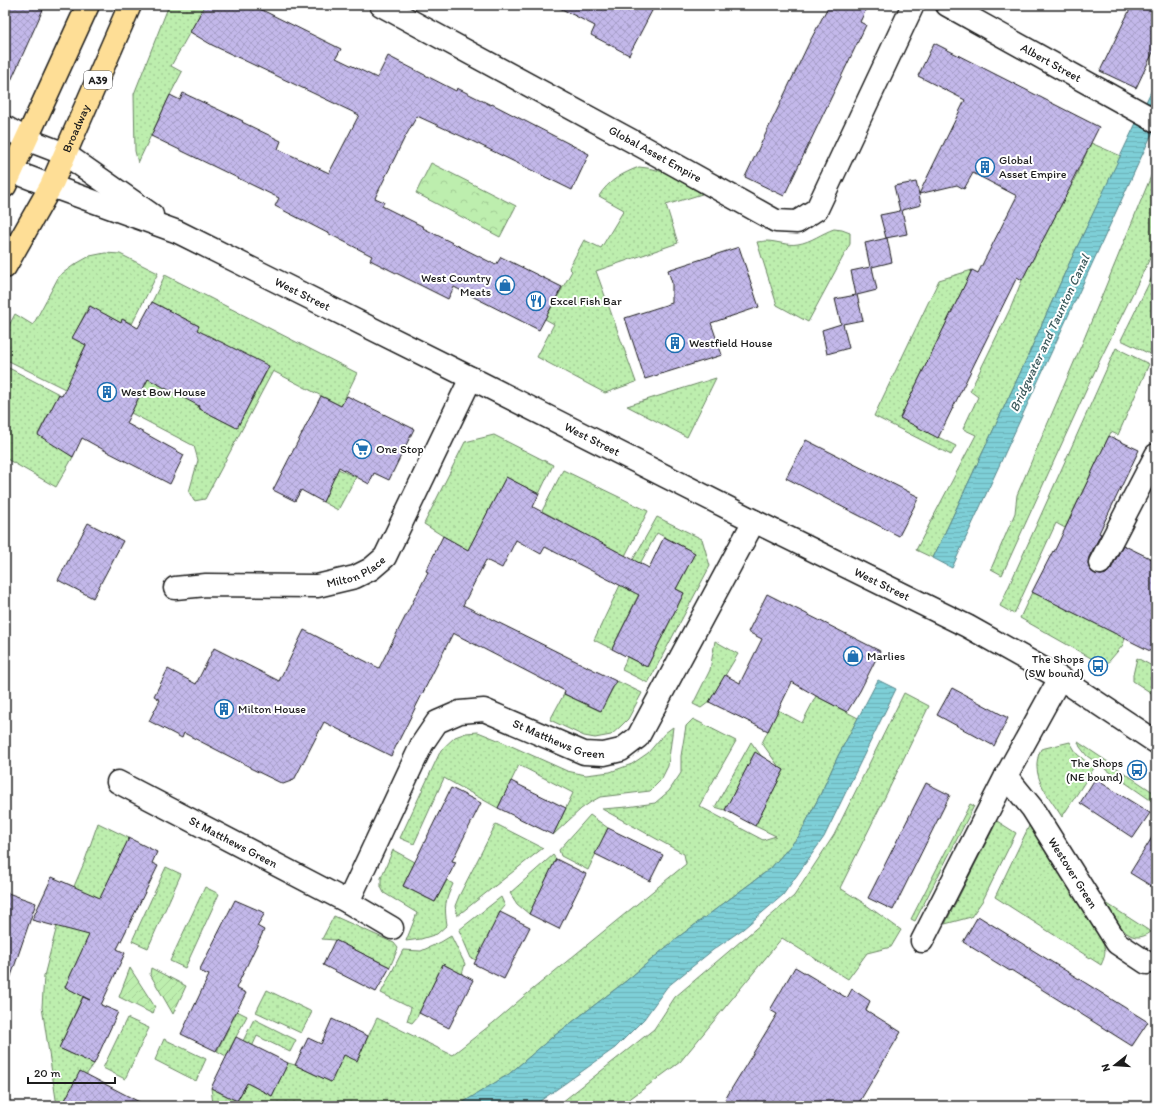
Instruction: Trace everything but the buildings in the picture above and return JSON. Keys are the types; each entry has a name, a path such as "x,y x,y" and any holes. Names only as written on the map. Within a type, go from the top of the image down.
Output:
{"main road":[{"path":"7,174 26,139 88,5"},
{"name":"Broadway","path":"51,186 130,5"},
{"name":"A39","path":"5,267 51,186"}],"street":[{"name":"Global Asset Empire","path":"381,5 776,221 797,222 818,209 913,5"},
{"name":"Albert Street","path":"947,5 1156,121"},
{"path":"5,127 26,139 65,154 178,232"},
{"name":"West Street","path":"7,174 51,186 178,232 754,521 967,626 1060,678 1156,742"},
{"name":"Milton Place","path":"175,588 206,585 317,586 355,577 371,569 385,557 471,378"},
{"path":"1100,564 1156,455"},
{"name":"St Matthews Green","path":"348,902 422,744 437,722 460,712 484,710 584,753 604,754 621,750 638,737 754,521"},
{"path":"922,941 1006,776 1060,678"},
{"name":"Westover Green","path":"1006,776 1032,808 1117,943 1147,963"},
{"name":"St Matthews Green","path":"118,782 348,902 392,928"}],"green space":[{"path":"169,5 205,5 171,66 182,72 138,163 135,151 134,94"},
{"path":"1091,143 1121,156 1067,268 1022,369 933,558 916,550 976,435 963,429 978,397 970,391 1011,307 1022,280 1072,184"},
{"path":"431,163 516,206 500,237 416,193"},
{"path":"1156,164 1156,246 1099,362 1002,575 991,569 1015,513 1017,495 1084,339"},
{"path":"639,167 649,168 665,173 702,194 666,205 678,243 596,271 636,382 605,393 537,357 554,324 545,319 572,271 569,268 584,240 601,248 624,210 599,196 616,178"},
{"path":"834,229 850,233 850,244 808,322 777,305 757,242 766,241 798,244"},
{"path":"105,253 120,254 158,273 132,324 123,319 121,323 89,306 73,337 86,345 77,363 69,391 5,359 5,333 15,314 33,325 59,276 90,256"},
{"path":"1156,269 1156,357 1121,340"},
{"path":"972,270 900,418 956,446 951,455 874,416 939,280"},
{"path":"165,275 357,373 341,406 273,371 205,499 194,501 189,492 198,460 194,446 131,413 148,379 209,384 198,408 237,428 269,367 195,334 199,326 152,302"},
{"path":"1116,348 1149,364 1118,435 1111,432 1065,528 1056,523 1014,614 1000,606"},
{"path":"5,366 59,394 38,434 73,457 56,487 5,458"},
{"path":"716,378 687,437 627,406"},
{"path":"494,435 553,465 539,494 506,477 468,550 424,524 465,442"},
{"path":"338,469 356,477 338,510 323,502"},
{"path":"563,470 648,511 625,556 542,511"},
{"path":"657,517 702,539 710,566 648,683 622,670 627,657 647,667 684,593 676,589 695,553 657,533 637,569 630,565"},
{"path":"622,581 641,590 612,649 594,640"},
{"path":"1032,592 1125,638 1123,645 1105,666 1020,618"},
{"path":"715,641 738,654 709,702 701,708 693,704 710,670"},
{"path":"1137,658 1156,668 1156,696 1133,681"},
{"path":"617,681 642,693 628,719 611,735 595,738 584,736 550,720 564,694 600,711"},
{"path":"904,693 929,706 840,888 901,930 891,947 867,953 848,979 782,938 680,1062 620,1106 557,1106 654,1029 675,997 794,896 834,835"},
{"path":"816,696 858,718 799,836 770,869 677,938 626,981 550,1039 509,1074 457,1106 212,1106 211,1088 237,1101 247,1083 272,1096 288,1063 331,1082 344,1055 357,1060 377,1018 452,1055 493,1023 686,864 684,854 602,809 655,803 669,791 681,773 681,756 686,726 693,719 736,741 699,806 763,840 776,836 755,826 784,770 779,767 762,743 778,710 802,723"},
{"path":"673,727 668,766 661,780 650,791 600,797 581,809 553,835 573,793 519,765 498,808 444,778 414,844 400,838 441,750 455,737 466,733 478,732 567,771 586,775 610,772 632,764 648,753 665,733"},
{"path":"751,742 762,757 754,754 725,810 715,807"},
{"path":"1070,742 1077,754 1094,768 1062,817 1046,793 1037,768 1041,749"},
{"path":"1078,742 1156,794 1156,804 1087,756"},
{"path":"970,804 974,806 915,921 911,919"},
{"path":"590,815 608,828 588,870 561,856 559,850"},
{"path":"997,821 1016,833 983,900 971,917 945,924"},
{"path":"98,823 129,838 88,924 89,936 65,987 83,996 59,1048 94,1064 86,1075 80,1072 64,1104 68,1106 57,1106 42,1007 44,976 57,926 84,863"},
{"path":"496,824 543,848 457,916 455,906 459,896"},
{"path":"1030,824 1102,940 1105,953 1101,965 995,897"},
{"path":"393,850 415,862 403,886 435,902 447,880 453,884 446,904 447,925 437,934 421,939 406,941 417,913 384,893 381,887 381,878"},
{"path":"553,855 556,859 529,914 517,904 510,893"},
{"path":"166,867 181,874 148,948 132,941"},
{"path":"205,887 219,894 185,968 170,961"},
{"path":"501,897 505,906 500,912 477,960 471,958 459,930"},
{"path":"1106,903 1151,932 1143,936 1136,937 1129,935 1118,924"},
{"path":"334,916 394,943 398,948 390,967 335,940 322,939"},
{"path":"451,936 465,964 462,974 443,964 417,1017 412,1023 407,1021 411,1008 381,993 403,950 421,951"},
{"path":"130,968 155,1007 153,1014 119,997"},
{"path":"151,968 186,986 173,1014 150,974"},
{"path":"267,990 312,1012 301,1033 256,1012"},
{"path":"237,1011 247,1016 226,1056 217,1051"},
{"path":"127,1018 149,1028 125,1079 103,1068"},
{"path":"254,1019 296,1040 290,1052 257,1036 246,1060 236,1055"},
{"path":"164,1039 206,1059 196,1081 155,1060"}],"water":[{"name":"Bridgwater and Taunton Canal","path":"1156,81 1156,125 952,568 933,558 1022,369 1067,268"},
{"path":"878,680 896,689 824,837 783,895 743,929 713,950 667,987 644,1019 615,1048 533,1106 457,1106 509,1074 550,1039 626,981 677,938 770,869 799,836 838,756"}],"place":[{"name":"Global Asset Empire","path":"985,167"},
{"name":"West Country Meats","path":"505,285"},
{"name":"Excel Fish Bar","path":"536,301"},
{"name":"Westfield House","path":"675,343"},
{"name":"West Bow House","path":"107,392"},
{"name":"One Stop","path":"362,449"},
{"name":"Marlies","path":"853,656"},
{"name":"The Shops (SW bound)","path":"1098,666"},
{"name":"Milton House","path":"224,709"},
{"name":"The Shops (NE bound)","path":"1137,770"}]}
